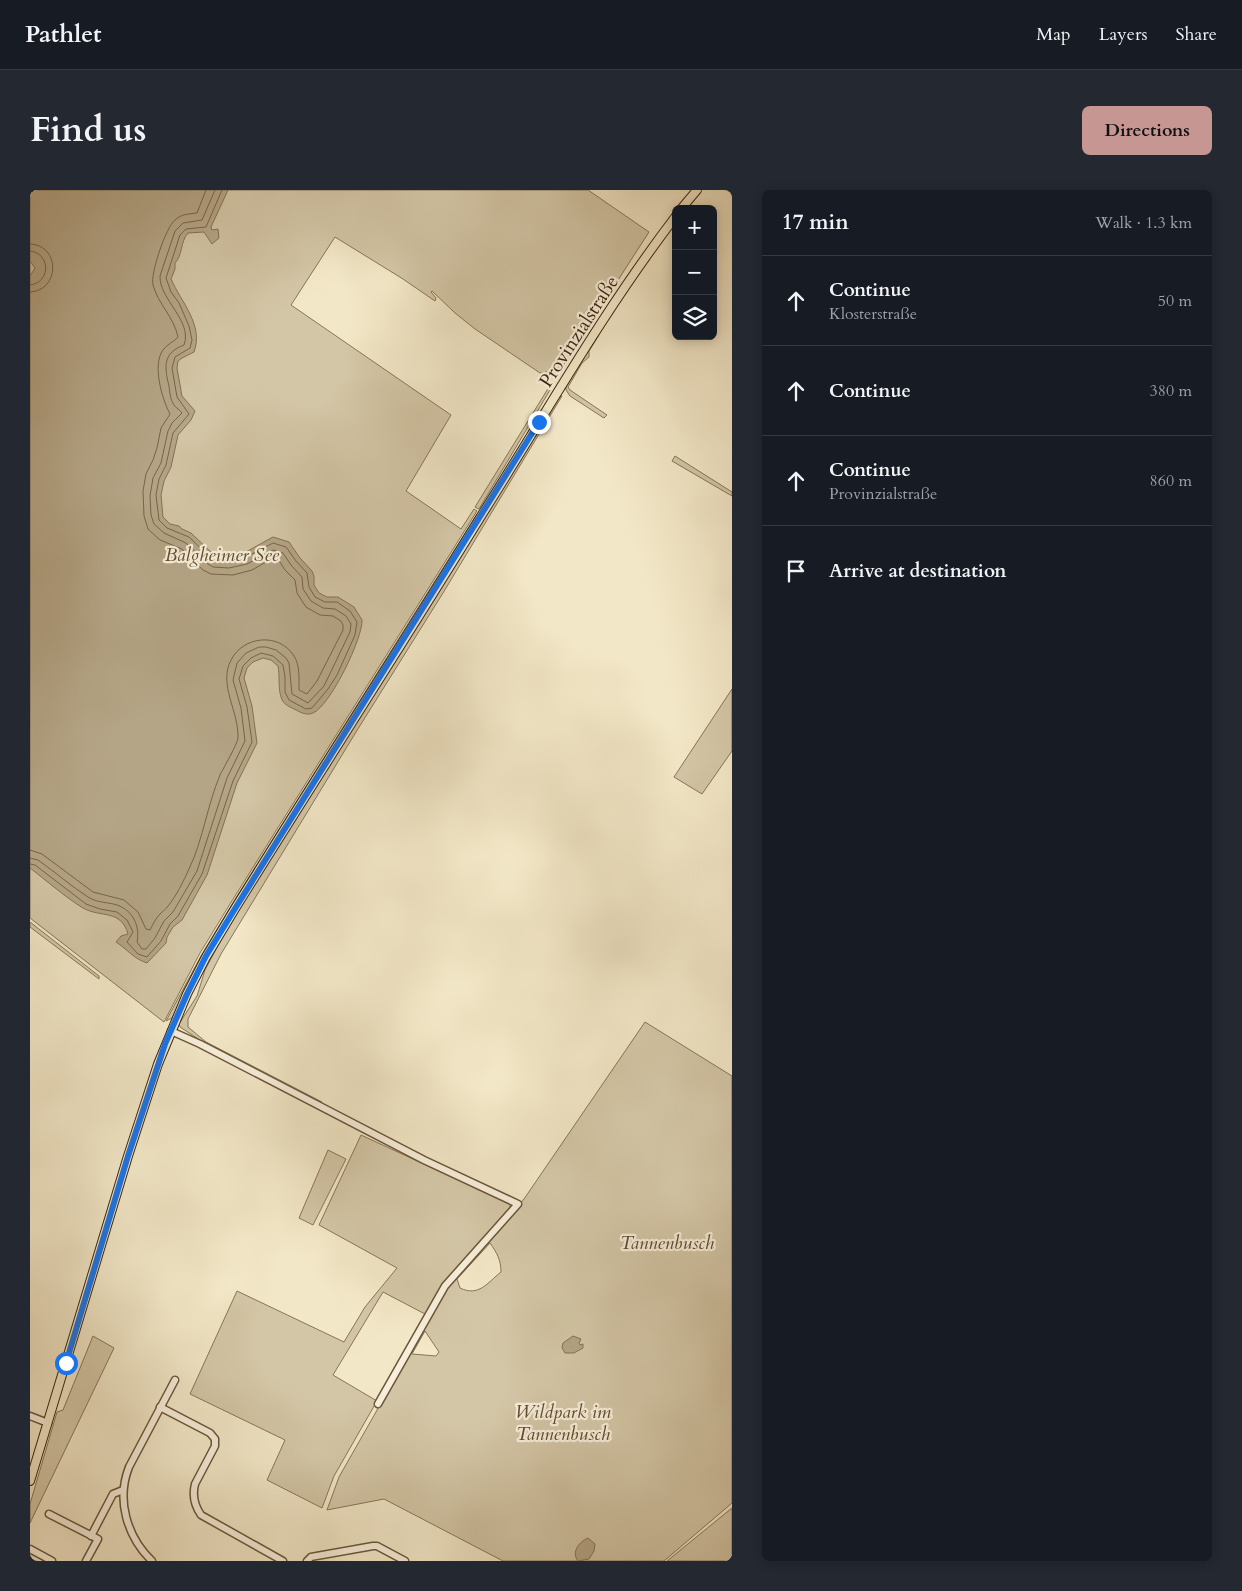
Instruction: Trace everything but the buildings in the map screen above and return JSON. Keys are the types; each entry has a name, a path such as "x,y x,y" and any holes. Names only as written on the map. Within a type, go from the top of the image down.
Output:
{"main road":[{"path":"684,205 697,190"},
{"name":"Provinzialstraße","path":"30,1481 156,1071 187,994 206,956 484,513 595,332 672,221"}],"street":[{"path":"171,1031 200,1044 424,1160 518,1204 445,1286 378,1404"},
{"path":"152,1561 134,1538 129,1526 124,1509 123,1490 129,1467 175,1380"},
{"path":"160,1407 210,1433 215,1439 215,1446 195,1484 195,1503 201,1515 284,1561"},
{"path":"30,1416 48,1423"},
{"path":"91,1536 113,1494 123,1490"},
{"path":"49,1514 98,1539 86,1561"},
{"path":"307,1561 311,1557 378,1546 405,1561"},
{"path":"30,1549 52,1561"}],"green space":[{"name":"Balgheimer See","path":"30,190 588,190 649,232 557,375 554,373 565,358 561,352 559,354 561,358 555,366 547,372 540,373 475,329 432,291 436,298 435,301 335,237 291,305 451,415 406,491 461,529 474,509 477,511 230,904 200,953 164,1022 30,918"},
{"path":"597,334 599,335 589,351 589,357 582,363 568,387 607,415 604,418 570,396 566,390 566,384"},
{"path":"549,387 550,390 479,509 475,507"},
{"path":"562,396 221,954 188,1019 188,1027 206,1042 322,1102 319,1104 206,1044 180,1027 179,1024 197,996 205,970 238,908 557,398"},
{"path":"675,456 732,492 732,496 672,461"},
{"path":"477,514 479,515 203,955 172,1018 166,1021 202,954 232,904"},
{"path":"732,689 732,751 702,794 674,777"},
{"path":"30,922 99,976 99,979 30,927"},
{"path":"645,1022 732,1076 732,1503 664,1561 503,1561 384,1499 327,1510 339,1477 447,1287 524,1199","holes":["490,1243 498,1257 501,1272 478,1290 472,1291 460,1288 457,1279","425,1331 439,1352 436,1356 412,1354"]},
{"path":"361,1135 510,1204 510,1209 442,1286 425,1314 383,1292 333,1375 377,1401 334,1476 322,1508 267,1480 285,1440 190,1394 237,1291 344,1342 365,1307 397,1268 319,1225"},
{"path":"328,1150 346,1159 313,1225 299,1218"},
{"path":"93,1336 114,1348 30,1523 30,1504 57,1412 63,1410"},
{"path":"732,1508 732,1561 667,1561"}],"water":[{"name":"Balgheimer See","path":"30,190 228,190 211,227 212,230 218,229 219,238 212,244 204,232 188,233 178,260 175,263 171,279 190,314 196,332 194,352 178,361 177,368 182,396 195,411 191,420 178,435 171,467 164,481 161,495 163,517 170,524 179,526 191,533 215,556 228,557 244,553 273,537 289,542 312,571 314,585 319,593 327,597 338,597 354,607 362,620 357,641 344,671 328,698 313,713 301,712 288,706 283,701 278,666 271,660 263,658 253,662 247,668 244,678 252,706 257,743 237,783 207,875 182,920 173,927 166,943 147,963 116,942 121,936 128,934 121,921 110,915 83,908 30,868 30,276 35,268 30,261"},
{"path":"573,1336 581,1339 579,1343 580,1345 583,1344 583,1348 574,1353 565,1353 562,1348 563,1343"},
{"path":"588,1538 595,1544 594,1551 589,1559 578,1561 575,1554 577,1548"}],"route":[{"path":"66,1363 153,1078 165,1044 206,956 539,422"}],"park label":[{"name":"Tannenbusch","path":"667,1242"},
{"name":"Wildpark im Tannenbusch","path":"563,1422"}]}
